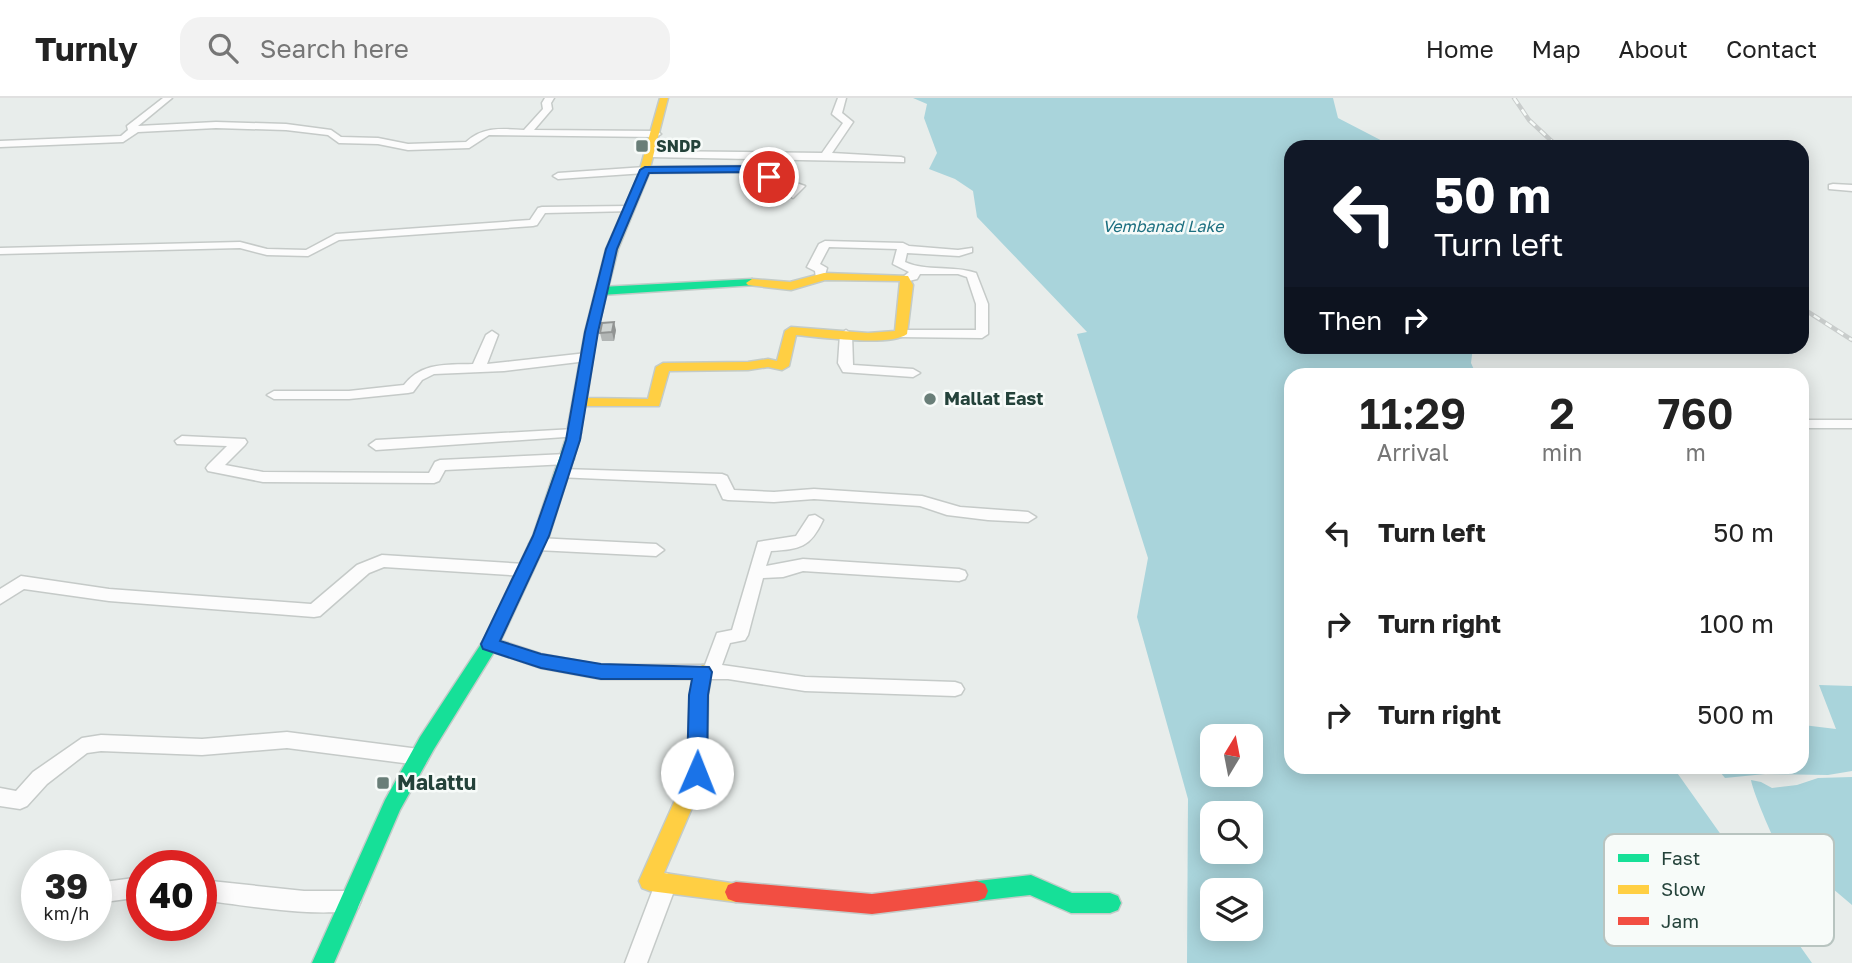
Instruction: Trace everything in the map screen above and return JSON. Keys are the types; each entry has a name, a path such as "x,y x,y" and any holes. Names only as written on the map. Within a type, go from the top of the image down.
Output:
{"street":[{"path":"168,98 130,128 192,125 286,127 331,133 339,139 377,141 408,147 469,145 481,134 528,131 656,134"},
{"path":"528,131 548,109 546,103 550,98"},
{"path":"323,963 392,806 419,757 490,644 537,544 574,433 587,358 612,249 647,162 664,98"},
{"path":"825,156 848,122 837,114 842,98"},
{"path":"0,144 123,139 136,129"},
{"path":"730,169 737,154"},
{"path":"558,176 647,162 737,154 901,160"},
{"path":"647,162 757,169 769,177 800,186 793,195"},
{"path":"1833,187 1852,188"},
{"path":"0,251 240,245 267,252 308,253 336,237 533,223 542,210 629,209"},
{"path":"820,276 821,268 813,267 825,244 894,245 903,246 903,249 959,253 968,250"},
{"path":"901,334 908,275 899,264 903,249"},
{"path":"580,402 654,402 663,367 748,366 768,363 782,366 791,331 869,337 901,334 982,334 982,304 972,275 959,271 908,275 820,276 791,286 750,283 601,291"},
{"path":"846,334 845,363 848,369 913,373"},
{"path":"478,367 483,361 492,335"},
{"path":"274,395 349,395 408,389 416,377 432,369 504,367 587,358"},
{"path":"1809,425 1852,424"},
{"path":"376,445 574,433"},
{"path":"182,441 240,442 213,468 263,477 434,478 440,465 564,466 722,479 728,495 774,497 814,494 922,500 934,507 1028,516"},
{"path":"815,520 808,537 798,543 764,546 739,635 723,638 699,695 697,773 650,881 714,890 872,904 1031,885 1070,903 1110,903"},
{"path":"537,544 656,550"},
{"path":"0,598 21,582 109,596 314,611 363,569 382,561 525,570"},
{"path":"757,573 803,565 960,575"},
{"path":"490,644 541,661 601,671 707,672 805,684 955,689"},
{"path":"0,797 20,800 40,778 82,746 101,743 202,747 287,740 419,757"},
{"path":"636,963 666,883"},
{"path":"217,892 304,901 350,901"}],"water":[{"name":"Vembanad Lake","path":"913,98 1333,98 1338,118 1380,140 1284,140 1284,354 1472,354 1473,368 1284,368 1284,774 1678,774 1721,834 1604,834 1604,946 1800,946 1812,963 1187,963 1188,799 1137,617 1148,558 1077,334 1087,332 977,217 973,191 955,179 929,169 937,153 924,118 927,104"},
{"path":"1819,685 1852,686 1852,771 1828,775 1765,774 1809,774 1809,726 1836,729"},
{"path":"1722,774 1765,774 1725,778"},
{"path":"1852,777 1852,905 1834,890 1834,834 1772,834 1751,780 1772,788 1797,785 1818,778"}],"building":[{"path":"614,322 612,332 600,333 602,323"}],"railway":[{"path":"1514,98 1529,120 1550,140"},
{"path":"1809,312 1852,340"}],"traffic: fast":[{"path":"601,291 752,283"},
{"path":"323,963 392,806 427,743 490,644 541,536 573,438"},
{"path":"977,891 1031,885 1071,903 1110,903"}],"traffic: slow":[{"path":"573,438 591,332 612,249 643,176 664,98"},
{"path":"580,402 654,403 663,367 748,366 768,363 782,366 791,331 868,337 901,334 907,285 904,278 824,276 791,286 752,283"},
{"path":"703,672 699,694 697,773 650,881 736,892"}],"traffic: jam":[{"path":"736,892 872,904 977,891"}],"place":[{"name":"SNDP","path":"642,146"},
{"name":"Mallat East","path":"930,399"},
{"name":"Malattu","path":"383,783"}],"route":[{"path":"697,773 699,695 703,672 601,671 541,661 490,644 541,536 567,459 573,440 592,332 612,249 645,170 757,169 769,177"}]}
